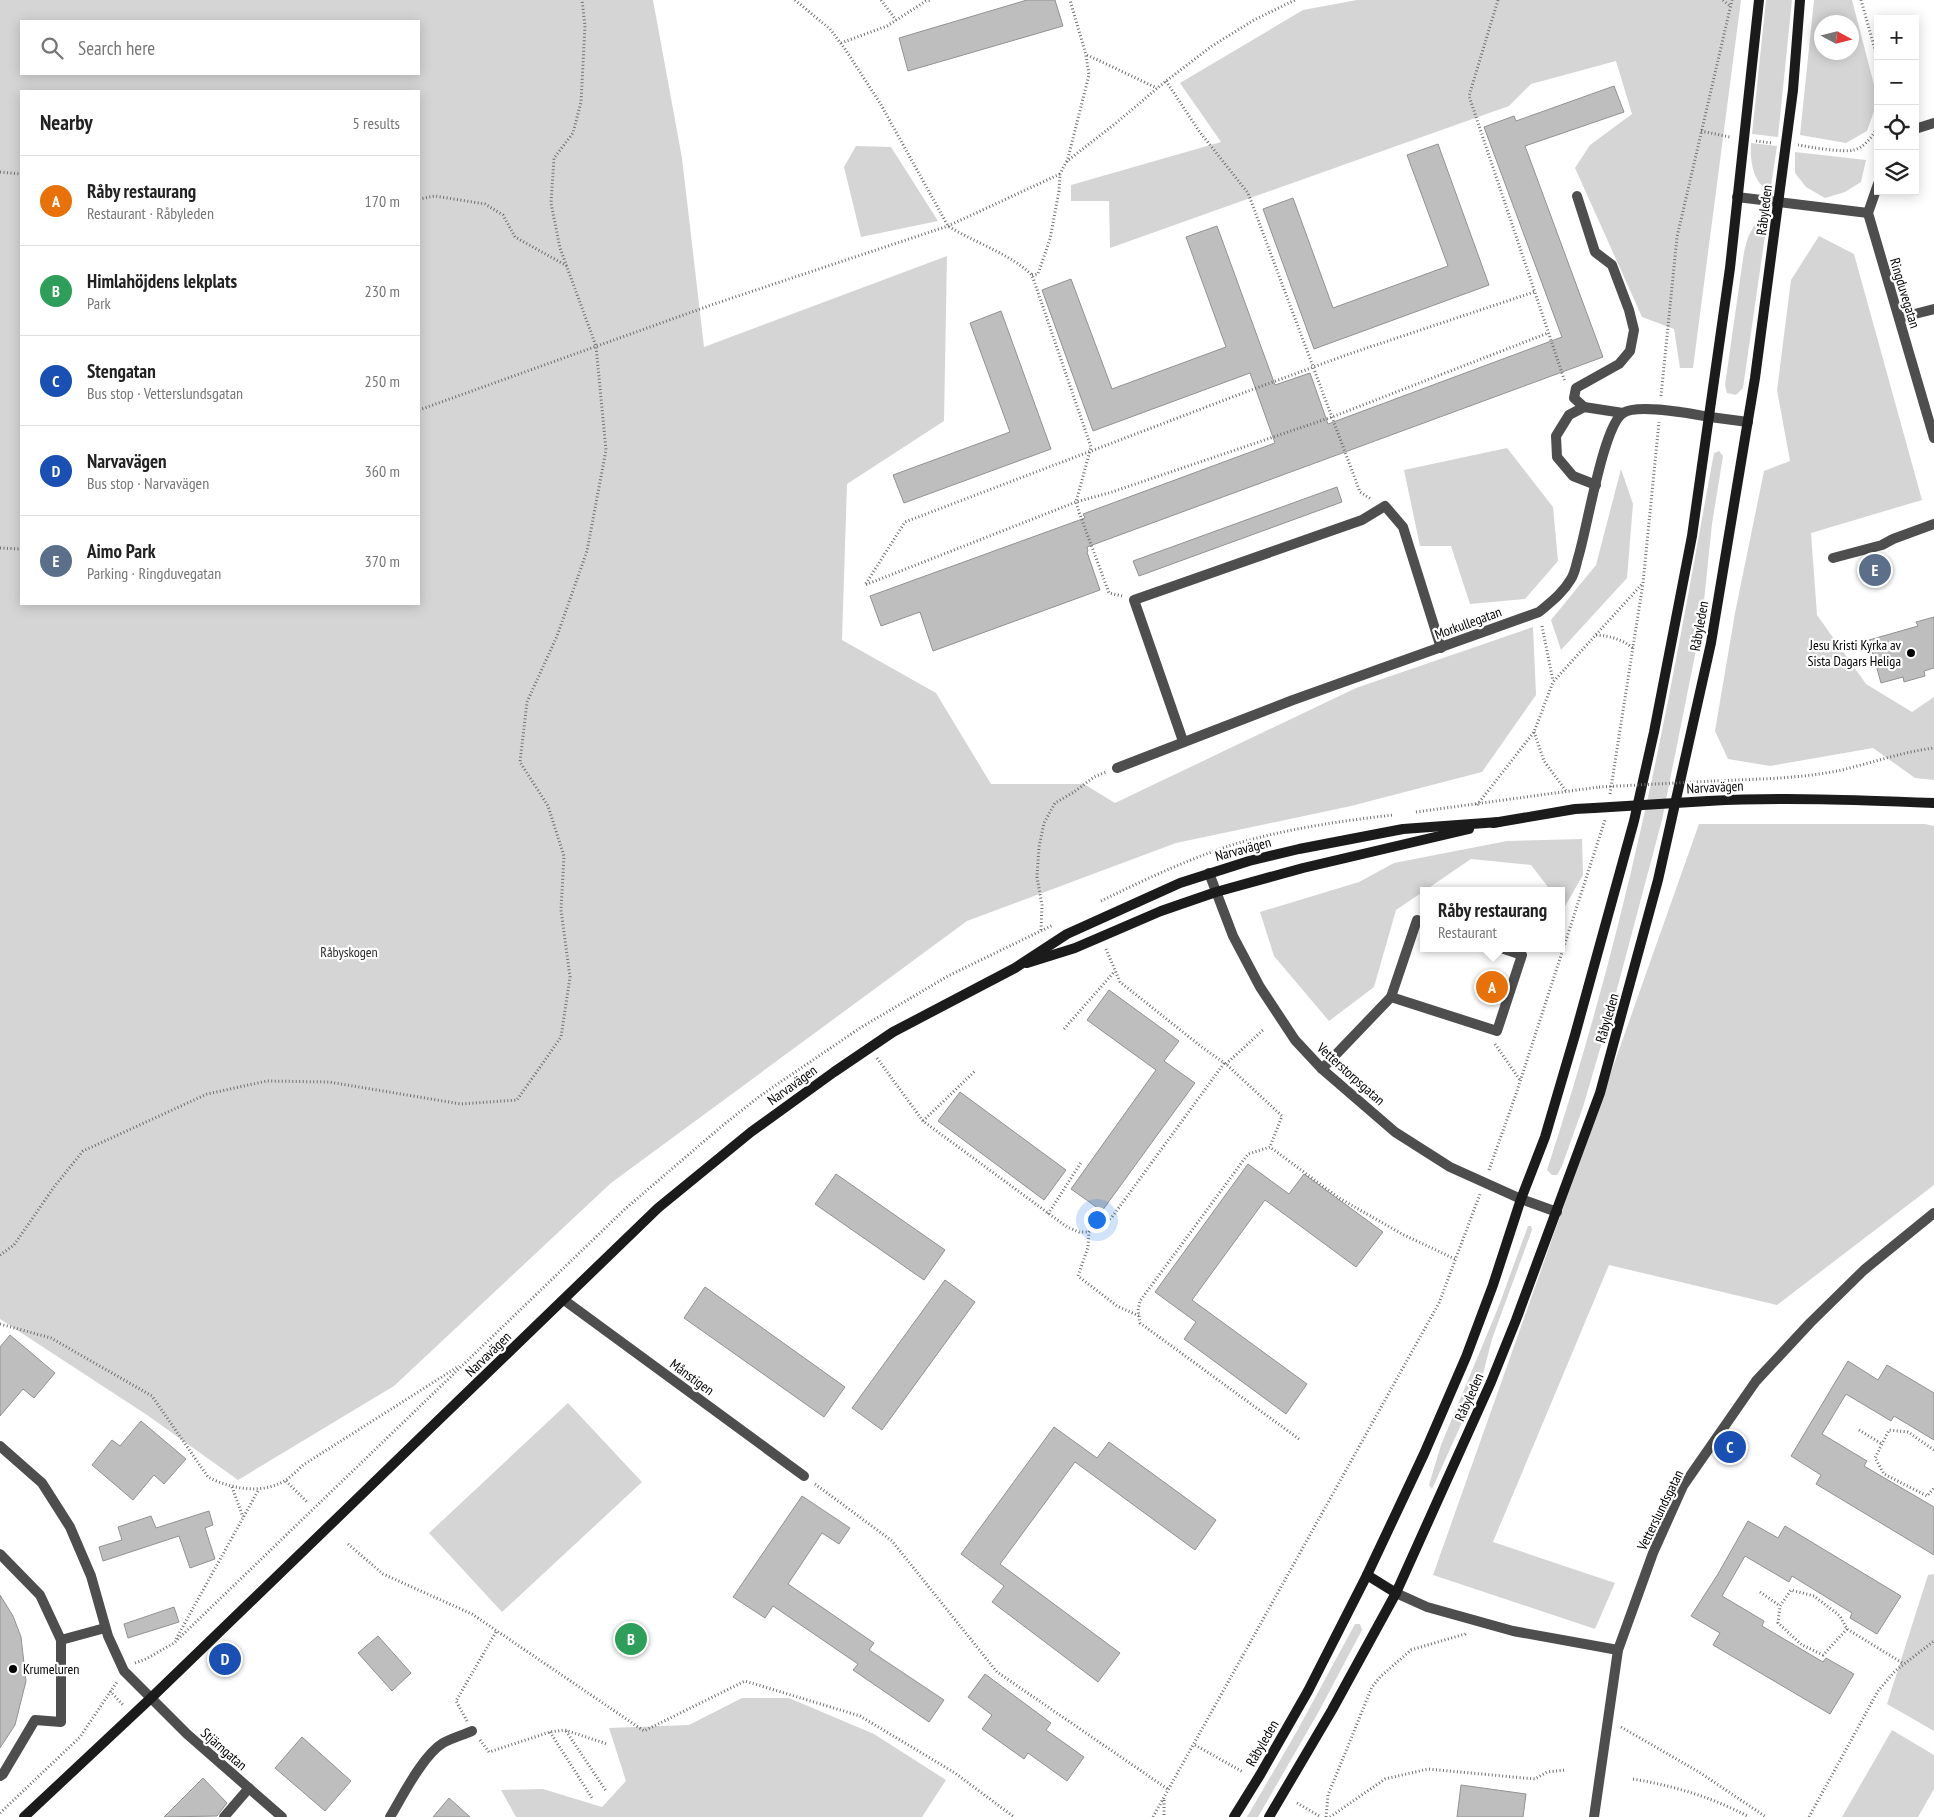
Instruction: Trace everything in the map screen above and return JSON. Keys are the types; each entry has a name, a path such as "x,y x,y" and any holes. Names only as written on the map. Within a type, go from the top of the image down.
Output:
{"main road":[{"name":"Råbyleden","path":"1234,1817 1303,1699 1368,1575 1424,1454 1466,1356 1493,1285 1521,1199 1545,1137 1575,1035 1634,822 1654,732 1692,536 1730,268 1759,0"},
{"name":"Råbyleden","path":"1269,1817 1332,1710 1396,1593 1491,1382 1557,1212 1600,1093 1658,880 1711,642 1748,422 1779,203 1800,0"},
{"name":"Narvavägen","path":"1014,968 1075,948 1161,911 1216,892 1303,868 1499,822 1575,809 1740,799 1823,799 1934,803"},
{"name":"Narvavägen","path":"24,1817 151,1698 658,1208 758,1127 893,1032 1014,968 1068,934 1180,883 1209,873 1299,849 1403,829 1499,822"},
{"path":"1368,1575 1396,1593"}],"street":[{"path":"1919,128 1934,123"},
{"path":"1737,197 1868,213 1874,195"},
{"path":"1577,196 1595,252 1612,264 1629,310 1634,330 1630,351 1619,364 1576,388 1574,398 1584,407 1623,413 1639,410 1666,410 1748,422"},
{"name":"Ringduvegatan","path":"1868,213 1934,438"},
{"path":"1899,318 1934,309"},
{"path":"1584,407 1569,415 1556,436 1557,457 1573,476 1596,485"},
{"name":"Morkullegatan","path":"1117,768 1293,700 1539,612 1556,598 1572,578 1582,546 1606,442 1613,425 1623,413"},
{"path":"1183,741 1134,600 1362,520 1385,506 1403,527 1441,648"},
{"path":"1833,558 1882,545 1934,524"},
{"name":"Vetterstorpsgatan","path":"1209,873 1233,936 1260,987 1295,1040 1322,1070 1395,1132 1450,1167 1521,1199 1557,1212"},
{"path":"1322,1070 1391,996 1417,920 1420,921"},
{"path":"1391,996 1497,1032 1522,955 1513,952"},
{"name":"Vetterslundsgatan","path":"1594,1817 1618,1650 1653,1553 1683,1486 1756,1381 1810,1323 1864,1270 1934,1214"},
{"name":"Månstigen","path":"564,1300 804,1476"},
{"path":"0,1446 42,1483 70,1527 91,1576 105,1628 124,1671"},
{"path":"0,1554 40,1595 61,1640 61,1722 36,1720 0,1776"},
{"path":"1396,1593 1427,1607 1513,1631 1618,1650"},
{"path":"61,1640 105,1628"},
{"name":"Stjärngatan","path":"124,1671 187,1734 282,1817"},
{"path":"390,1817 411,1781 430,1755 442,1744 472,1731"},
{"path":"224,1817 249,1788"}],"path":[{"path":"0,1255 14,1245 54,1187 83,1151 207,1094 267,1081 329,1082 461,1104 517,1100 561,1037 570,977 561,910 564,856 548,806 520,762 527,702 557,636 587,551 606,450 596,346 560,248 551,203 554,158 573,133 581,102 585,26 582,0"},
{"path":"795,0 820,21 841,44 880,103 948,226 1022,266 1032,275 1091,447 1076,502 1109,593 1134,600"},
{"path":"881,0 896,20"},
{"path":"841,44 887,26 926,1 931,0"},
{"path":"1032,275 1038,274 1050,239 1059,191 1060,174 1066,162 1089,75 1086,55 1070,0"},
{"path":"1066,162 1212,46 1254,20 1295,0"},
{"path":"1498,0 1469,96 1564,380 1574,398"},
{"path":"1723,0 1731,6 1732,0"},
{"path":"1861,0 1874,46"},
{"path":"1086,55 1157,88"},
{"path":"1166,81 1199,132 1248,193 1360,492 1385,506"},
{"path":"0,172 20,174"},
{"path":"420,410 596,346 948,226 1060,174"},
{"path":"420,199 435,196 485,204 503,215 515,237 567,267"},
{"path":"1534,292 1350,354 905,522 865,585 1076,502 1112,492 1332,417 1548,333"},
{"path":"0,548 20,549"},
{"path":"1539,612 1553,682"},
{"path":"1596,635 1612,636 1624,641 1633,648"},
{"path":"1534,732 1544,761 1566,791"},
{"path":"1477,805 1599,787 1802,777 1934,748"},
{"path":"1040,931 1042,905 1037,877 1038,847 1044,823 1055,802 1074,792 1094,777 1117,768"},
{"path":"1101,937 1120,982 1203,1048 1226,1063 1282,1116 1270,1146 1248,1154 1140,1300 1140,1323 1298,1439"},
{"path":"1064,1029 1115,971"},
{"path":"1483,1027 1520,1080"},
{"path":"871,1048 924,1121 1067,1227 1079,1232 1088,1232 1112,1217 1226,1063 1263,1030"},
{"path":"924,1121 975,1071"},
{"path":"1270,1146 1339,1198 1402,1234 1455,1259"},
{"path":"1048,1214 1082,1161"},
{"path":"1088,1232 1088,1247 1078,1276 1117,1306 1139,1316"},
{"path":"0,1324 51,1338 152,1396 208,1477 232,1488 260,1489 286,1481 303,1465 466,1362 174,1643 124,1671 80,1737 0,1814"},
{"path":"1858,1430 1882,1444"},
{"path":"1934,1450 1908,1432 1889,1430 1875,1458 1884,1474 1928,1496 1934,1488"},
{"path":"804,1476 892,1541 997,1672 1168,1790"},
{"path":"286,1481 307,1502"},
{"path":"232,1488 244,1518"},
{"path":"174,1643 260,1489"},
{"path":"348,1544 383,1574 472,1614 644,1731 745,1681 860,1716 955,1773 1014,1817"},
{"path":"1847,1629 1823,1655 1802,1645 1778,1623 1780,1606 1791,1590 1814,1596 1840,1616 1847,1629 1904,1664"},
{"path":"1760,1592 1780,1606"},
{"path":"1326,1817 1328,1796 1372,1687 1381,1676 1411,1650 1465,1634 1469,1619"},
{"path":"496,1632 456,1701 472,1731 489,1752 550,1732 565,1730 607,1744"},
{"path":"1809,1817 1878,1691 1895,1671 1934,1641"},
{"path":"110,1691 132,1716"},
{"path":"1607,1720 1626,1729 1699,1772 1766,1817"},
{"path":"565,1730 606,1791"},
{"path":"550,1732 592,1798"},
{"path":"1153,1817 1195,1745 1243,1772"},
{"path":"1330,1817 1385,1779 1428,1769 1535,1780 1547,1772 1566,1770"},
{"path":"1633,1779 1680,1788 1708,1798 1749,1817"},
{"path":"1164,1798 1164,1817"},
{"path":"1297,1803 1321,1817"}],"green space":[{"name":"Råbyskogen","path":"0,0 653,0 682,158 704,347 947,256 944,421 847,484 842,640 936,693 991,784 1084,784 1115,803 1356,688 1533,627 1536,695 1482,772 1351,806 1176,843 967,921 611,1183 394,1386 238,1480 147,1415 0,1319"},
{"path":"1357,0 1741,0 1693,368 1680,368 1674,329 1642,317 1575,168 1590,145 1632,114 1616,61 1531,84 1509,106 1110,248 1109,201 1071,201 1071,185 1221,142 1180,83 1303,10"},
{"path":"1766,0 1792,0 1778,137 1752,134"},
{"path":"1814,0 1852,0 1856,15 1814,15 1814,60 1859,60 1859,27 1874,85 1874,111 1867,131 1846,143 1800,135"},
{"path":"1751,143 1777,146 1771,186 1766,189 1761,185 1753,168"},
{"path":"856,146 891,147 938,221 861,237 844,167"},
{"path":"1795,152 1866,160 1861,182 1845,192 1825,198 1806,187 1795,173"},
{"path":"1763,217 1767,222 1743,388 1736,395 1727,393 1725,385 1744,252 1748,237 1758,219"},
{"path":"1819,236 1854,254 1922,500 1811,533 1817,615 1866,684 1912,712 1934,697 1934,780 1915,778 1873,748 1770,766 1728,759 1715,731 1735,613 1764,471 1790,461 1777,390 1791,280"},
{"path":"1507,448 1553,507 1558,561 1525,599 1470,604 1451,546 1420,546 1404,470"},
{"path":"1719,451 1723,456 1712,524 1702,620 1662,820 1612,1008 1583,1107 1562,1166 1557,1175 1552,1175 1547,1170 1599,998 1632,868 1671,686 1714,453"},
{"path":"1621,469 1633,504 1627,578 1561,650 1551,620 1596,565"},
{"path":"1699,824 1925,824 1934,826 1934,1185 1777,1305 1609,1265 1493,1542 1615,1583 1595,1629 1433,1575"},
{"path":"1582,839 1583,875 1565,906 1565,887 1548,887 1531,865 1471,859 1430,887 1420,887 1420,894 1396,910 1374,987 1329,1021 1274,956 1260,912 1359,882 1394,863 1507,841"},
{"path":"1528,1226 1531,1226 1532,1230 1492,1339 1482,1378 1432,1489 1429,1485 1441,1445 1498,1308"},
{"path":"568,1403 642,1482 502,1612 429,1533"},
{"path":"1934,1574 1934,1731 1887,1704 1928,1575"},
{"path":"1355,1624 1360,1624 1362,1630 1318,1713 1258,1817 1247,1817 1297,1731"},
{"path":"742,1698 789,1698 874,1734 946,1780 922,1817 516,1817 501,1790 543,1789 602,1807 626,1781 609,1728 689,1725"},
{"path":"1892,1730 1934,1755 1934,1789 1918,1817 1842,1817"}],"building":[{"path":"1027,0 1055,0 1063,26 908,71 899,38"},
{"path":"1614,86 1624,112 1525,146 1603,357 1087,547 1100,590 933,651 920,612 881,626 870,596 1085,518 1083,514 1275,443 1250,373 1093,431 1042,290 1071,279 1112,389 1226,347 1186,237 1217,226 1275,385 1310,373 1328,424 1562,337 1484,127 1514,116 1516,121"},
{"path":"1438,144 1489,285 1314,349 1263,209 1293,198 1333,308 1448,266 1407,155"},
{"path":"1001,311 1051,449 904,503 893,475 1010,432 970,323"},
{"path":"1337,487 1342,502 1139,576 1133,561"},
{"path":"1934,617 1934,668 1924,671 1925,676 1904,682 1903,677 1881,683 1869,640 1918,626 1916,622"},
{"path":"1109,990 1179,1041 1164,1061 1195,1083 1102,1211 1071,1189 1156,1070 1087,1020"},
{"path":"960,1092 1066,1170 1044,1200 938,1121"},
{"path":"1248,1164 1289,1194 1304,1174 1383,1232 1356,1267 1265,1200 1192,1300 1307,1384 1286,1414 1184,1339 1196,1322 1155,1292"},
{"path":"836,1174 945,1250 924,1280 815,1204"},
{"path":"945,1280 975,1302 882,1430 852,1408"},
{"path":"705,1287 845,1387 824,1417 684,1318"},
{"path":"10,1335 55,1373 34,1398 23,1389 0,1416 0,1347"},
{"path":"1848,1361 1878,1380 1887,1365 1934,1393 1934,1440 1894,1416 1891,1421 1846,1394 1822,1434 1867,1461 1864,1466 1934,1507 1934,1555 1816,1484 1821,1475 1791,1456"},
{"path":"141,1421 186,1459 164,1484 154,1475 133,1500 92,1465 112,1440 120,1446"},
{"path":"1054,1427 1097,1458 1109,1442 1216,1520 1195,1550 1075,1462 1000,1564 1120,1653 1098,1682 992,1602 1004,1586 961,1554"},
{"path":"802,1496 850,1528 839,1544 822,1533 788,1584 874,1643 869,1650 944,1700 929,1722 853,1670 858,1664 773,1606 765,1618 733,1597"},
{"path":"209,1511 213,1525 205,1528 215,1559 190,1568 179,1536 103,1561 99,1547 122,1540 118,1527 151,1516 156,1528"},
{"path":"1748,1521 1778,1538 1785,1526 1901,1596 1877,1634 1850,1618 1852,1613 1792,1576 1789,1582 1745,1556 1722,1596 1764,1621 1762,1626 1823,1662 1826,1658 1854,1674 1830,1714 1713,1645 1720,1633 1691,1616 1718,1574"},
{"name":"Krumeluren","path":"0,1595 13,1616 21,1637 26,1681 15,1725 0,1748"},
{"path":"174,1607 179,1622 128,1638 124,1624"},
{"path":"378,1636 411,1673 392,1691 358,1653"},
{"path":"985,1674 1051,1723 1046,1730 1084,1757 1067,1781 1028,1753 1024,1759 982,1729 992,1715 968,1697"},
{"path":"302,1737 351,1781 325,1811 275,1768"},
{"path":"203,1778 227,1803 217,1816 164,1817"},
{"path":"1461,1785 1526,1794 1523,1817 1457,1817"},
{"path":"449,1798 470,1817 433,1817"}],"place":[{"name":"Aimo Park","path":"1875,570"},
{"name":"Jesu Kristi Kyrka av Sista Dagars Heliga","path":"1911,653"},
{"name":"Råby restaurang","path":"1492,987"},
{"name":"Stengatan","path":"1730,1447"},
{"name":"Himlahöjdens lekplats","path":"631,1639"},
{"name":"Narvavägen","path":"225,1659"},
{"name":"Krumeluren","path":"13,1669"}]}
